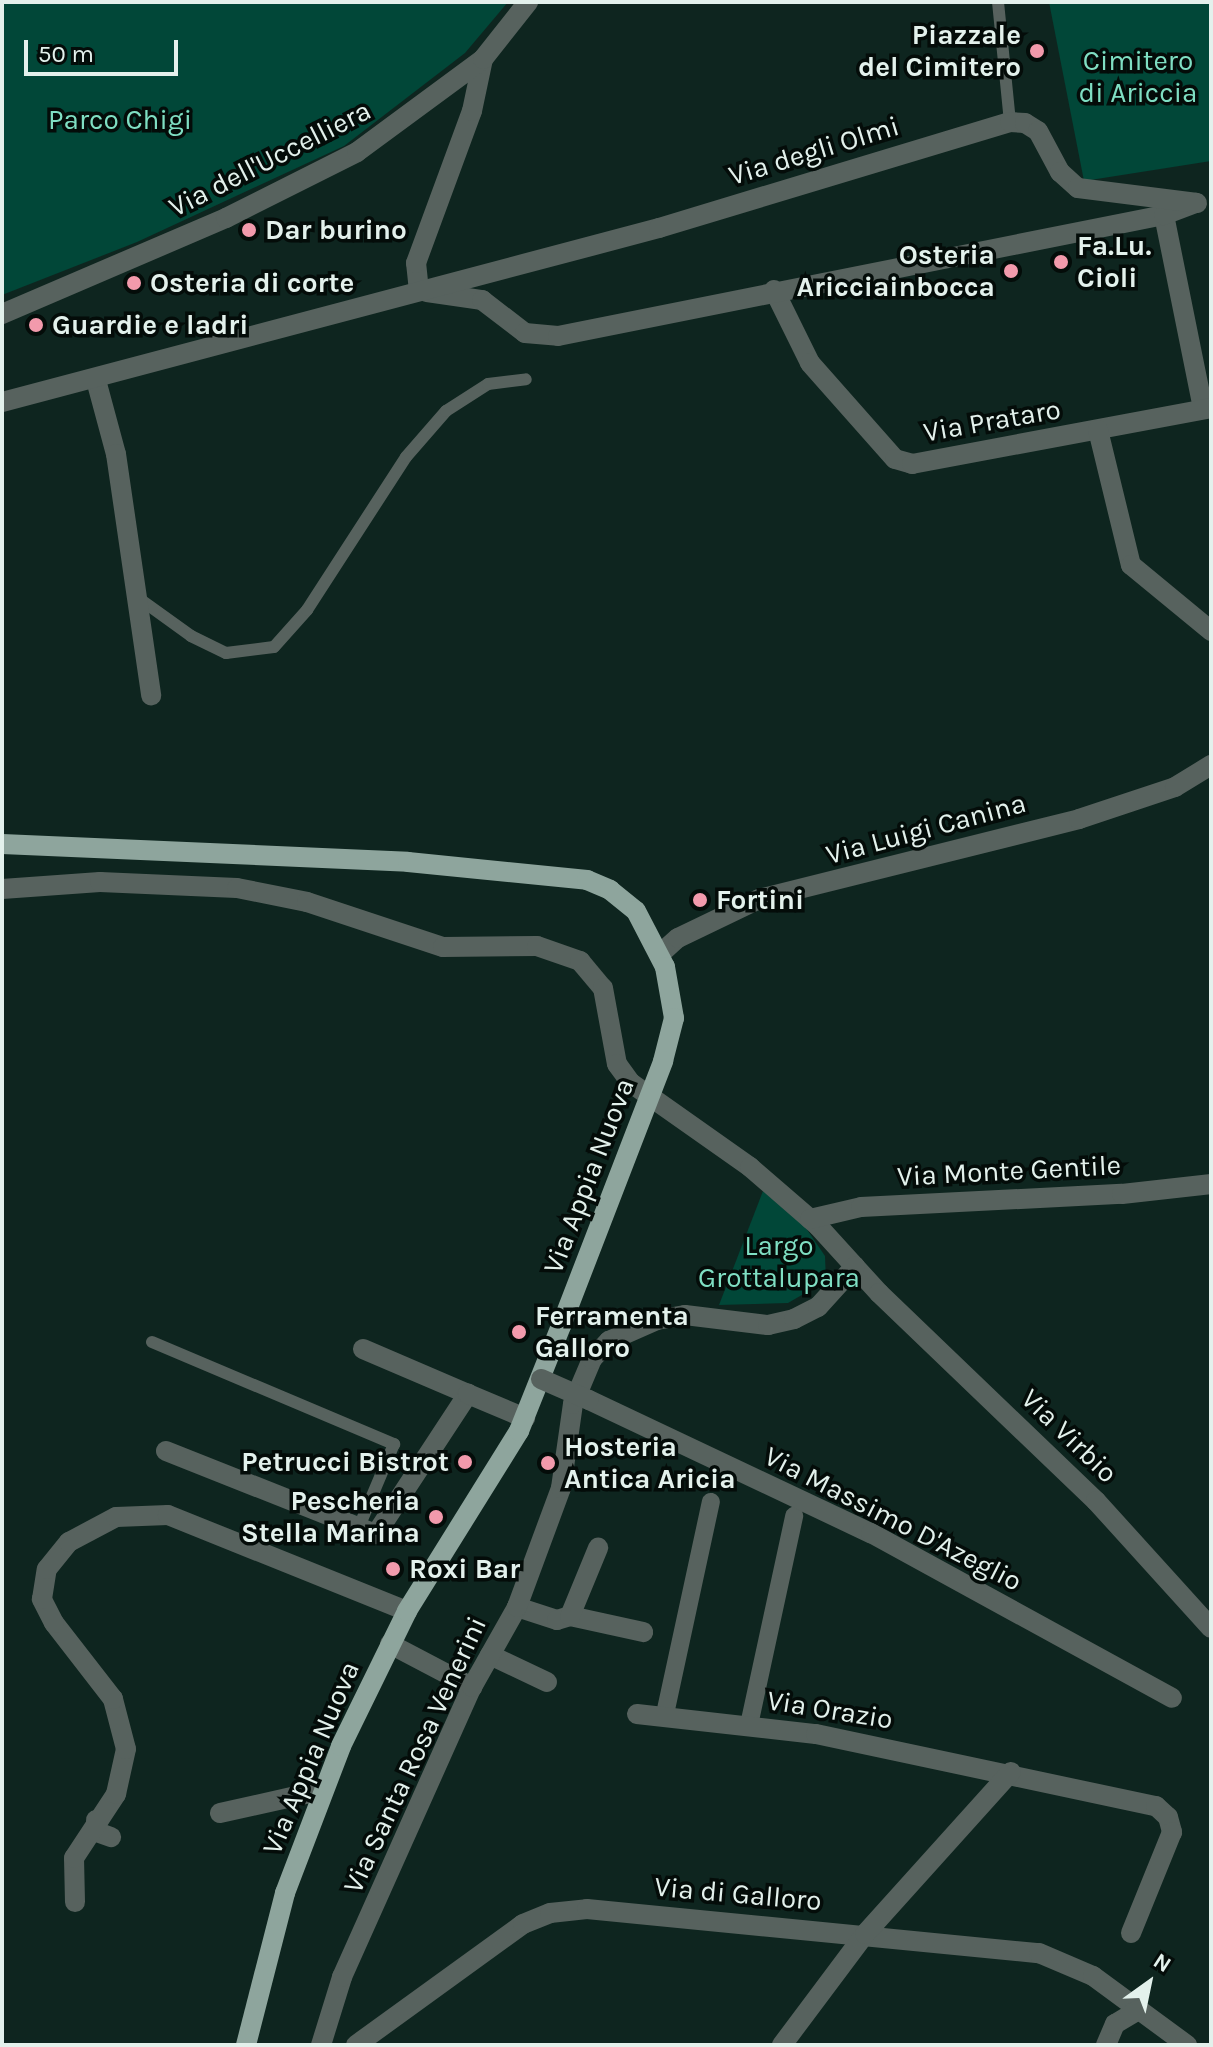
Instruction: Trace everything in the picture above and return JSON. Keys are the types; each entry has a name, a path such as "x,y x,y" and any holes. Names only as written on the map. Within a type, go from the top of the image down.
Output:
{"main road":[{"name":"Via Appia Nuova","path":"2,844 392,861 573,877 610,890 629,903 660,954 674,1002 663,1061 525,1418 407,1611 323,1790 275,1924 246,2045"}],"street":[{"name":"Via dell'Uccelliera","path":"2,314 226,218 357,152 483,59 528,2"},
{"path":"483,59 472,111 416,263 419,291 482,300 525,333 558,336 774,290 1164,215 1204,201"},
{"path":"1010,122 1025,123 1038,131 1060,172 1078,188 1204,201"},
{"name":"Via degli Olmi","path":"2,402 96,380 659,228 1010,122"},
{"path":"1164,215 1207,409"},
{"name":"Via Prataro","path":"774,290 810,363 895,459 912,464 1207,409"},
{"path":"96,380 116,454 151,695"},
{"path":"1098,430 1131,565 1211,631"},
{"name":"Via Luigi Canina","path":"660,954 678,938 759,899 1079,819 1175,787 1211,765"},
{"path":"2,889 100,882 227,887 290,897 443,947 488,950 530,946 559,951 585,964 600,981 617,1064 635,1087 750,1167 810,1219 855,1266"},
{"name":"Via Monte Gentile","path":"810,1219 861,1207 1122,1194 1211,1184"},
{"name":"Via Virbio","path":"855,1266 879,1293 1076,1481 1211,1628"},
{"name":"Via Santa Rosa Venerini","path":"321,2045 342,1977 472,1687 517,1607 561,1488 578,1390 592,1359 609,1341 632,1328 685,1315 768,1325 794,1319 818,1307 855,1266"},
{"path":"363,1349 525,1418"},
{"name":"Via Massimo D'Azeglio","path":"541,1379 871,1533 1172,1698"},
{"path":"166,1451 376,1534 468,1394"},
{"path":"665,1714 711,1502"},
{"path":"75,1902 74,1858 119,1786 124,1731 113,1699 47,1614 41,1591 55,1556 83,1531 116,1517 168,1515 407,1611"},
{"path":"749,1725 794,1516"},
{"path":"570,1616 598,1548"},
{"path":"517,1607 557,1620 570,1616 643,1632"},
{"path":"390,1644 472,1687"},
{"path":"490,1655 547,1682"},
{"name":"Via Orazio","path":"637,1714 665,1714 749,1725 1011,1772 1149,1804 1168,1817 1170,1838 1131,1933"},
{"path":"782,2045 865,1934 1011,1772"},
{"path":"220,1813 323,1790"},
{"path":"96,1820 99,1835 111,1837"},
{"name":"Via di Galloro","path":"356,2045 515,1929 550,1913 597,1909 1039,1953 1093,1976 1187,2045"},
{"path":"1106,2045 1115,2024 1137,2011"}],"lane":[{"path":"998,2 1010,122"},
{"path":"137,597 191,636 226,653 274,647 307,610 406,457 446,411 488,384 526,379"},
{"path":"152,1342 394,1444 359,1527"}],"green space":[{"name":"Parco Chigi","path":"2,2 508,2 465,53 344,146 137,242 2,295"},
{"name":"Cimitero di Ariccia","path":"1049,2 1211,2 1211,161 1084,181"},
{"name":"Largo Grottalupara","path":"763,1191 806,1228 825,1256 826,1281 788,1303 719,1305"}],"place":[{"name":"Piazzale del Cimitero","path":"1037,51"},
{"name":"Dar burino","path":"249,230"},
{"name":"Fa.Lu. Cioli","path":"1061,262"},
{"name":"Osteria Aricciainbocca","path":"1011,271"},
{"name":"Osteria di corte","path":"134,283"},
{"name":"Guardie e ladri","path":"36,325"},
{"name":"Fortini","path":"700,900"},
{"name":"Ferramenta Galloro","path":"519,1332"},
{"name":"Petrucci Bistrot","path":"465,1462"},
{"name":"Hosteria Antica Aricia","path":"548,1463"},
{"name":"Pescheria Stella Marina","path":"436,1517"},
{"name":"Roxi Bar","path":"393,1569"}]}
